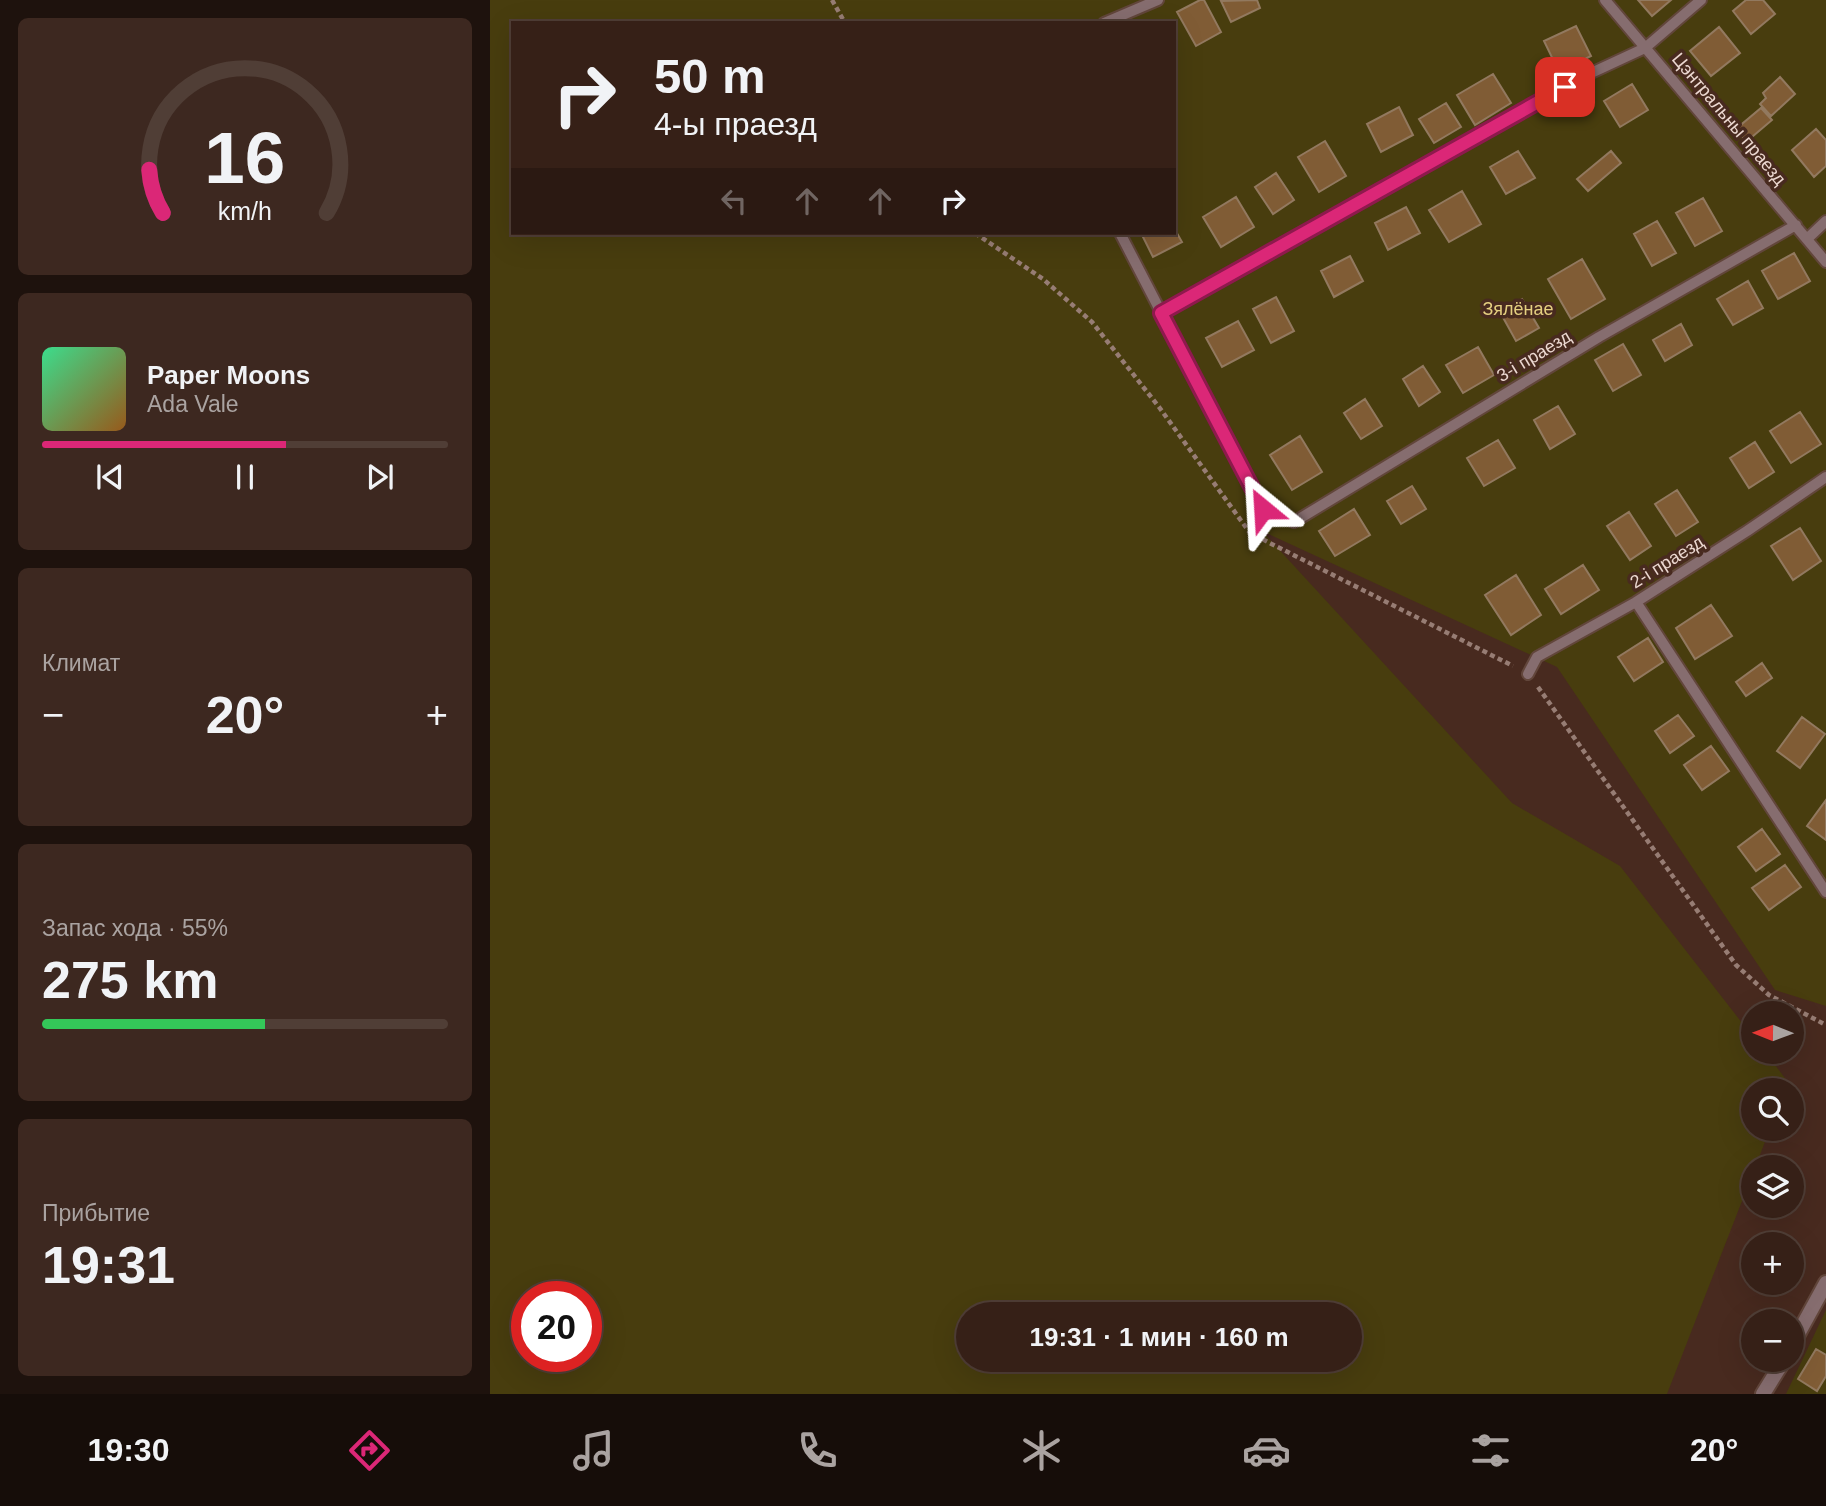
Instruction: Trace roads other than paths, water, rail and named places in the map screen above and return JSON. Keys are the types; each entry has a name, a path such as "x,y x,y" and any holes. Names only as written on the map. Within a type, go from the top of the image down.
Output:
{"street":[{"path":"1804,1323 1826,1283"},
{"path":"1763,1394 1777,1372"}],"lane":[{"path":"1109,21 1158,0"},
{"name":"Цэнтральны праезд","path":"1605,0 1826,262"},
{"path":"1121,235 1161,313 1589,74 1646,48 1701,0"},
{"path":"1807,239 1826,221"},
{"name":"3-і праезд","path":"1161,313 1263,509 1294,523 1599,337 1796,225"},
{"name":"2-і праезд","path":"1528,674 1537,657 1636,602 1826,477"},
{"path":"1636,602 1826,892"}],"park label":[{"name":"Зялёнае","path":"1518,309"}]}
